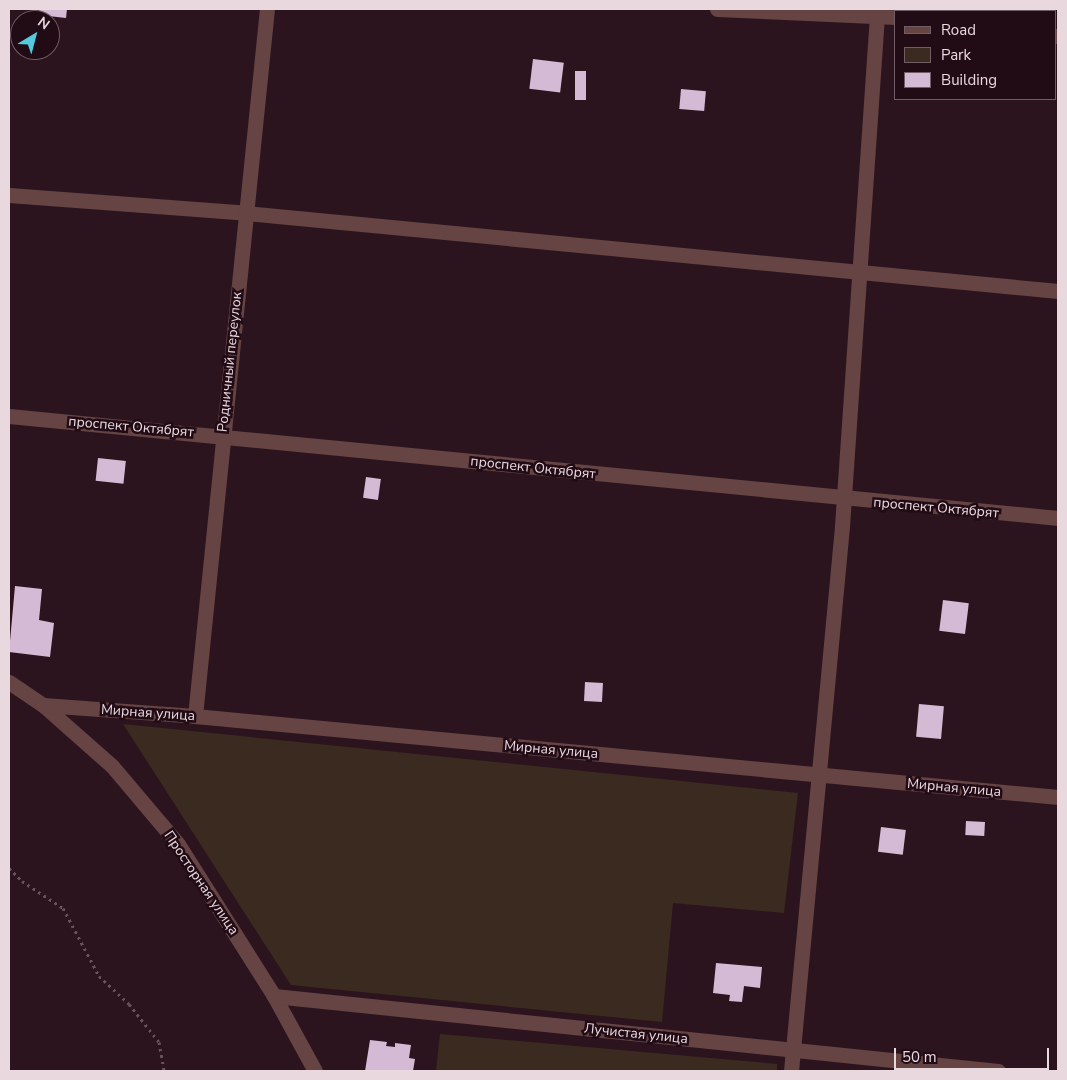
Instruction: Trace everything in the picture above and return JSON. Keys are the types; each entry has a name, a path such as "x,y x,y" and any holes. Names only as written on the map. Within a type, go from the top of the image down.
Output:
{"street":[{"name":"Родничный переулок","path":"195,716 222,435 267,9"},
{"path":"717,9 894,17"},
{"path":"791,1071 820,775 844,500 877,15"},
{"path":"9,195 246,213 1058,291"},
{"name":"проспект Октябрят","path":"9,416 222,435 844,500 1058,518"},
{"name":"Просторная улица","path":"9,682 44,706 112,766 178,844 274,996 315,1071"},
{"name":"Мирная улица","path":"44,706 195,716 1058,797"},
{"name":"Лучистая улица","path":"274,996 998,1071"}],"path":[{"path":"9,868 22,881 64,908 99,976 129,1004 159,1042 164,1071"}],"green space":[{"path":"123,724 798,793 784,913 673,903 662,1022 291,985"},
{"path":"440,1034 777,1064 777,1071 436,1071"}],"building":[{"path":"67,9 66,18 60,17 60,10 39,10"},
{"path":"533,59 564,63 560,93 529,89"},
{"path":"575,71 586,71 586,100 575,100"},
{"path":"681,89 706,91 704,111 679,109"},
{"path":"98,458 126,461 123,484 96,481"},
{"path":"366,477 381,479 378,500 363,498"},
{"path":"15,586 42,589 39,620 54,623 50,657 9,652"},
{"path":"943,600 969,603 965,634 939,631"},
{"path":"585,682 603,683 602,702 584,701"},
{"path":"919,704 944,706 941,739 916,737"},
{"path":"966,821 985,822 984,836 965,835"},
{"path":"881,827 906,830 903,855 878,852"},
{"path":"716,963 762,967 760,988 744,986 742,1002 729,1001 730,995 713,993"},
{"path":"370,1040 387,1042 386,1046 395,1047 395,1043 411,1045 409,1058 415,1059 413,1071 365,1071"}]}
